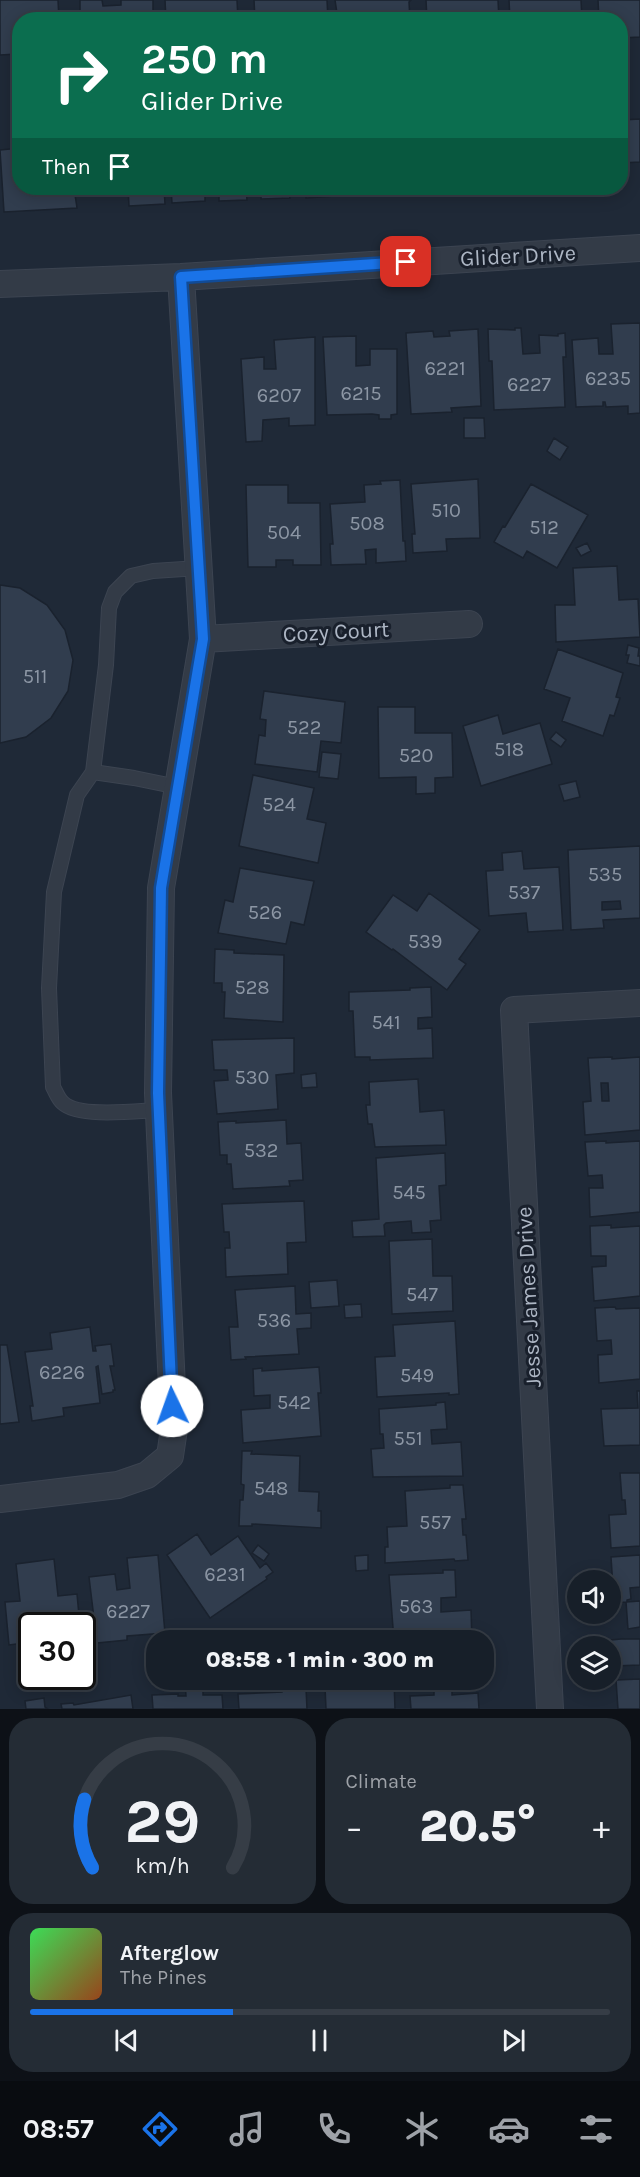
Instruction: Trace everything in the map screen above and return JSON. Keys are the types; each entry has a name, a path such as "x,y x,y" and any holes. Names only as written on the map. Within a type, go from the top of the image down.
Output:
{"street":[{"name":"Glider Drive","path":"0,284 181,277 640,248"},
{"path":"0,1499 118,1485 147,1475 170,1456 174,1429 158,1110 161,888 203,639 181,277"},
{"name":"Cozy Court","path":"203,639 469,624"},
{"name":"Jesse James Drive","path":"550,1709 514,1010 640,1003"}],"lane":[{"path":"158,1110 81,1111 64,1105 53,1087 50,988 54,892 77,795 93,772 106,665 110,608 116,592 131,576 153,571 199,568"},
{"path":"93,772 178,787"}],"building":[{"path":"0,0 58,0 59,12 12,12 12,54 0,55"},
{"path":"80,0 102,0 103,6 121,5 121,0 153,0 153,12 80,12"},
{"path":"165,0 237,0 238,12 166,12"},
{"path":"254,0 327,0 328,12 255,12"},
{"path":"335,0 411,0 410,12 337,12"},
{"path":"426,0 498,0 499,12 427,12"},
{"path":"509,0 581,0 582,12 510,12"},
{"path":"598,0 640,0 640,37 628,38 628,12 599,12"},
{"path":"640,119 640,162 628,163 628,120"},
{"path":"12,149 12,195 75,195 77,208 4,212 0,150"},
{"path":"128,195 164,195 165,204 129,206"},
{"path":"171,195 205,195 205,201 172,203"},
{"path":"219,195 247,195 247,200 219,201"},
{"path":"261,195 289,195 290,198 261,199"},
{"path":"306,195 335,195 335,196 306,198"},
{"path":"640,323 640,413 628,414 628,406 606,407 605,402 603,406 576,407 572,340 598,338 599,354 613,354 611,324"},
{"path":"515,328 521,328 523,354 540,353 539,335 558,336 558,334 565,333 566,357 563,357 565,407 494,410 488,329 515,330"},
{"path":"478,329 481,406 451,408 452,412 411,414 406,333 433,331 434,337 450,336 449,331"},
{"path":"356,336 356,366 370,365 370,349 397,349 397,414 391,415 391,419 379,419 379,415 372,414 327,415 323,337"},
{"path":"315,337 315,425 289,426 289,418 263,420 262,441 246,442 241,359 264,357 264,369 276,369 274,340"},
{"path":"464,418 484,418 485,438 464,438"},
{"path":"554,438 568,447 560,460 547,451"},
{"path":"478,479 480,538 446,539 447,551 413,553 412,534 415,534 411,484"},
{"path":"400,480 406,561 376,563 376,549 365,550 366,564 331,565 330,544 333,544 330,504 365,502 364,485"},
{"path":"531,484 588,515 557,568 527,551 523,558 494,542"},
{"path":"246,485 288,485 288,503 320,503 321,565 293,565 293,560 276,560 276,567 248,567"},
{"path":"587,543 591,551 581,556 576,548"},
{"path":"617,566 619,600 638,599 640,637 556,642 555,605 575,605 573,568"},
{"path":"0,585 20,588 47,605 65,630 73,660 68,691 51,718 26,737 0,743"},
{"path":"628,645 639,648 640,666 627,663"},
{"path":"558,649 623,673 616,697 620,698 614,716 610,715 603,736 562,721 570,698 544,689"},
{"path":"264,691 345,702 341,743 321,741 317,772 255,764 259,735 265,736 266,720 260,719"},
{"path":"378,707 415,707 415,733 452,733 453,777 435,778 435,793 416,794 416,777 379,778"},
{"path":"498,715 503,734 540,723 552,764 481,786 463,726"},
{"path":"556,732 566,740 561,747 550,739"},
{"path":"322,752 341,754 338,779 319,777"},
{"path":"253,775 314,788 307,819 326,823 318,863 239,846"},
{"path":"576,781 580,797 564,801 559,785"},
{"path":"640,846 640,918 603,920 604,928 571,930 568,850","holes":["620,901 621,909 602,910 602,902"]},
{"path":"522,851 524,869 559,867 563,930 528,932 526,913 489,916 486,871 503,870 502,853"},
{"path":"240,868 314,881 304,925 291,922 286,944 218,933 225,900 233,902"},
{"path":"429,893 480,930 459,959 466,964 447,990 393,949 366,932 393,895 417,911"},
{"path":"215,949 234,950 234,953 284,955 283,1022 224,1018 225,992 222,992 222,983 214,983"},
{"path":"431,987 432,1017 418,1018 418,1029 432,1028 433,1058 370,1060 370,1057 355,1057 353,1011 349,1011 349,992"},
{"path":"294,1038 294,1073 276,1075 278,1109 217,1114 214,1081 228,1080 227,1070 214,1070 212,1040"},
{"path":"640,1057 640,1130 585,1135 583,1102 591,1101 588,1058","holes":["601,1083 608,1083 609,1101 602,1101"]},
{"path":"316,1073 317,1087 302,1088 301,1075"},
{"path":"418,1079 420,1112 444,1110 446,1145 375,1147 372,1124 368,1124 366,1105 370,1105 369,1082"},
{"path":"286,1120 287,1144 301,1143 303,1180 289,1181 290,1186 233,1189 231,1164 227,1164 227,1155 220,1155 218,1122"},
{"path":"606,1141 606,1143 640,1141 640,1212 590,1217 589,1188 603,1188 602,1175 588,1176 585,1142"},
{"path":"445,1153 446,1185 439,1186 441,1220 430,1221 431,1232 412,1233 411,1221 386,1223 384,1225 385,1236 353,1237 352,1221 379,1219 376,1158"},
{"path":"304,1201 306,1242 287,1243 288,1274 226,1277 225,1248 230,1248 229,1232 224,1232 222,1204"},
{"path":"611,1225 611,1228 640,1226 640,1296 594,1301 592,1267 606,1266 606,1256 591,1256 590,1226"},
{"path":"432,1239 433,1276 452,1276 453,1311 392,1314 389,1241"},
{"path":"337,1280 339,1306 311,1308 309,1282"},
{"path":"295,1286 296,1314 311,1313 311,1328 297,1329 299,1354 231,1360 229,1327 238,1327 235,1290"},
{"path":"361,1304 362,1317 345,1318 344,1305"},
{"path":"615,1307 616,1309 640,1308 640,1379 599,1383 598,1355 612,1354 611,1340 597,1341 595,1308"},
{"path":"455,1321 459,1394 377,1397 375,1357 395,1356 393,1325"},
{"path":"90,1327 93,1351 96,1351 95,1346 111,1344 114,1366 110,1366 115,1390 102,1394 98,1366 96,1367 100,1403 63,1408 64,1416 32,1421 30,1406 33,1406 25,1352 52,1349 50,1333"},
{"path":"0,1345 7,1345 19,1422 0,1424"},
{"path":"319,1367 321,1436 243,1443 241,1410 270,1408 270,1395 254,1396 253,1369 262,1368 262,1371"},
{"path":"637,1391 640,1391 640,1445 604,1446 601,1409 638,1408"},
{"path":"445,1402 447,1429 431,1430 432,1444 461,1442 463,1476 373,1477 371,1449 384,1448 383,1434 380,1434 379,1409 436,1405 436,1403"},
{"path":"242,1451 252,1451 251,1454 300,1456 299,1491 319,1492 318,1511 321,1511 321,1528 252,1524 252,1526 239,1526 240,1500 243,1500 244,1485 241,1484"},
{"path":"620,1473 640,1473 640,1546 611,1548 609,1515 626,1514 625,1500 622,1500"},
{"path":"450,1485 463,1485 466,1519 462,1519 463,1535 466,1535 468,1560 385,1563 385,1547 388,1547 387,1527 407,1526 405,1491 450,1488"},
{"path":"197,1534 211,1555 238,1536 260,1568 266,1563 273,1572 266,1577 267,1579 210,1618 167,1555"},
{"path":"258,1545 269,1554 264,1561 252,1553"},
{"path":"158,1555 165,1630 146,1630 146,1634 127,1636 127,1640 97,1643 96,1612 93,1612 89,1577 115,1574 117,1590 130,1588 127,1558"},
{"path":"368,1555 368,1570 356,1571 355,1556"},
{"path":"640,1555 640,1587 630,1588 631,1599 627,1602 640,1601 640,1627 628,1629 626,1602 621,1602 621,1570 612,1570 611,1557"},
{"path":"54,1559 58,1596 77,1594 79,1612 18,1612 18,1644 9,1645 5,1602 20,1601 16,1564"},
{"path":"443,1570 455,1570 456,1597 441,1598 441,1612 471,1610 472,1630 393,1630 389,1575 443,1573"},
{"path":"621,1639 640,1639 640,1665 621,1666"},
{"path":"640,1679 640,1709 618,1709 617,1690 621,1690 621,1680"},
{"path":"186,1690 203,1690 203,1695 222,1695 223,1709 153,1709 152,1695 186,1696"},
{"path":"282,1690 306,1690 307,1709 239,1709 238,1694 282,1692"},
{"path":"325,1690 394,1690 395,1709 326,1709"},
{"path":"434,1690 452,1690 452,1695 478,1693 479,1709 411,1709 410,1696 434,1695"},
{"path":"131,1695 133,1709 62,1709 61,1704 73,1703 74,1705"},
{"path":"44,1698 45,1707 48,1709 26,1709 25,1701"}],"route":[{"path":"172,1406 158,1093 161,888 203,639 181,277 406,262"}]}
